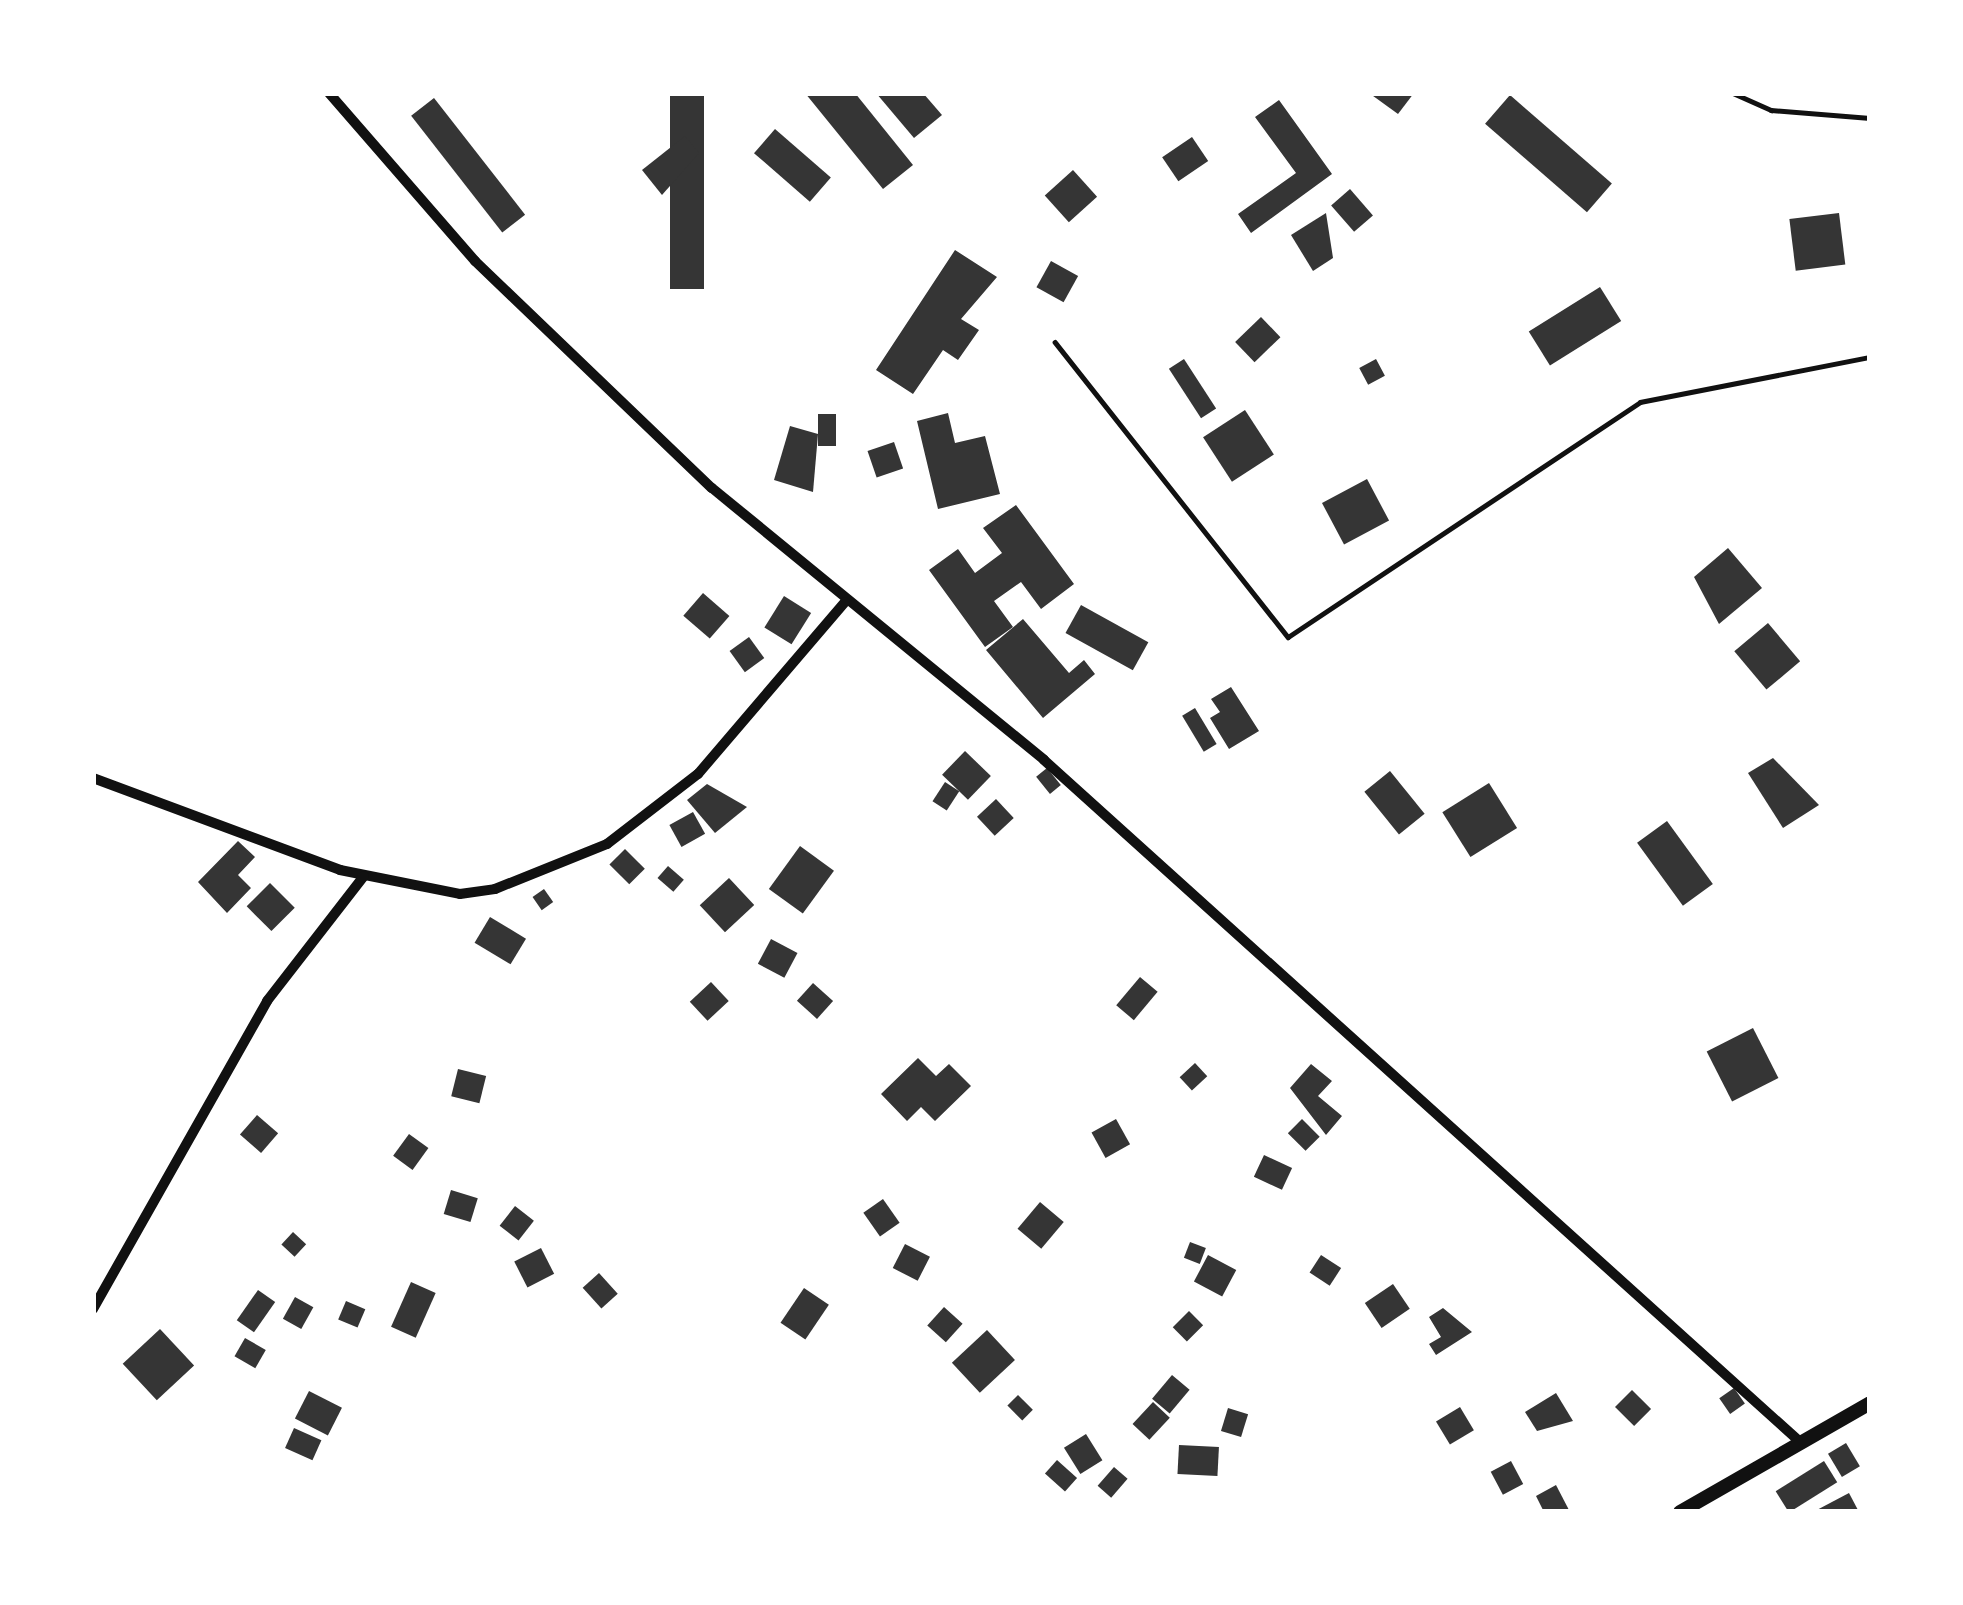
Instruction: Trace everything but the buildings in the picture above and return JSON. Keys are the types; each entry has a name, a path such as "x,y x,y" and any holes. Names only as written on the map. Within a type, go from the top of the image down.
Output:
{"main road":[{"path":"1680,1512 1870,1402"}],"street":[{"path":"329,93 552,340 845,602 1044,760 1799,1442"},
{"path":"93,778 364,876 460,894 531,880 607,844 761,713 845,602"},
{"path":"93,1309 267,1001 364,876"}],"lane":[{"path":"1733,93 1771,110 1870,118"},
{"path":"1054,342 1288,637 1640,402 1870,357"}]}
